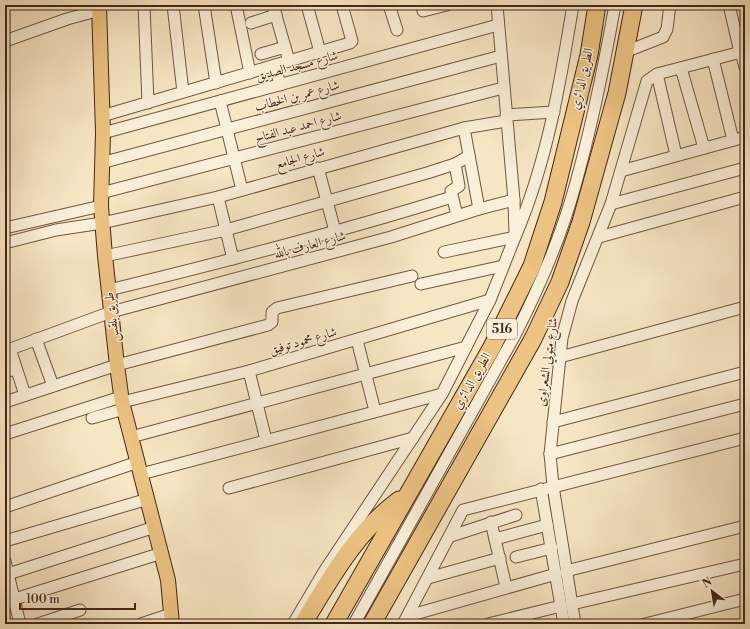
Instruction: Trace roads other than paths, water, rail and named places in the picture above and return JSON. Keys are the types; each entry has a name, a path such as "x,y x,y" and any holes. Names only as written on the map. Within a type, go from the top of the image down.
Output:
{"highway":[{"name":"الطريق الدائري","path":"334,624 492,347 532,266 553,202 589,55 597,5"},
{"name":"516","path":"372,624 548,311 560,282 580,222 617,93 634,5"},
{"path":"303,624 340,563 357,541 386,511 407,494"}],"main road":[{"name":"طريق بلقس","path":"99,8 103,133 101,200 108,290 112,312 122,403 162,553 168,580 171,619"}],"street":[{"path":"144,5 148,103"},
{"path":"173,5 183,92"},
{"path":"204,5 216,83"},
{"path":"236,5 250,73"},
{"path":"307,5 320,52"},
{"path":"102,116 352,42 342,5"},
{"path":"390,5 397,30"},
{"path":"424,13 447,5"},
{"path":"497,5 500,56 514,200 515,237"},
{"path":"293,624 329,564 442,394 490,300 533,191 554,112 573,5"},
{"path":"354,624 493,376 533,300 575,187 598,95 615,5"},
{"path":"625,52 663,37 667,30 670,5"},
{"path":"729,5 745,67"},
{"path":"5,41 99,8"},
{"path":"251,23 274,10 289,61"},
{"name":"شارع مسجد الصديق","path":"103,133 498,25"},
{"path":"261,54 285,47"},
{"path":"676,155 658,74 742,52"},
{"name":"شارع عمر بن الخطاب","path":"101,163 500,56"},
{"path":"713,59 733,140"},
{"path":"275,65 280,85"},
{"path":"681,68 704,148"},
{"name":"شارع متولي الشعراوى","path":"564,624 566,605 561,572 550,454 560,357 566,319 611,204 647,81 658,74"},
{"name":"شارع احمد عبد الفتاح","path":"5,228 101,200 234,158 503,88"},
{"path":"220,101 242,190"},
{"name":"شارع الجامع","path":"5,243 56,230 102,223 218,197 464,128 506,118 554,112"},
{"path":"464,128 479,209"},
{"path":"621,171 745,137"},
{"path":"105,256 226,230 455,164 469,156"},
{"path":"455,164 459,186 451,190 457,215"},
{"path":"318,168 335,231"},
{"path":"611,204 745,168"},
{"path":"218,197 233,259"},
{"path":"108,290 233,259 452,197"},
{"path":"599,237 745,197"},
{"name":"شارع العارف بالله","path":"7,350 112,312 383,239 457,215 514,200"},
{"path":"444,252 515,237"},
{"path":"421,284 503,266"},
{"path":"5,402 117,366 268,326 272,322 272,312 277,308 412,276"},
{"name":"شارع محمود توفيق","path":"122,403 249,371 490,300"},
{"path":"560,357 745,307"},
{"path":"36,339 53,386"},
{"path":"357,340 375,411"},
{"path":"131,437 466,346"},
{"path":"7,350 16,369 25,395"},
{"path":"5,372 16,369"},
{"path":"249,371 266,440"},
{"path":"553,422 745,372"},
{"path":"5,507 140,468 266,440 442,394"},
{"path":"92,418 122,403"},
{"path":"5,434 122,403"},
{"path":"550,454 745,404"},
{"path":"230,488 414,438"},
{"path":"406,620 451,536 463,510 745,438"},
{"name":"شارع متولي الشعراوى","path":"541,489 552,548 561,572"},
{"path":"5,541 148,499"},
{"path":"451,536 516,515"},
{"path":"491,522 506,587"},
{"path":"495,539 547,525"},
{"path":"406,620 506,587 745,526"},
{"path":"6,574 155,527"},
{"path":"516,557 552,548"},
{"path":"10,600 162,553"},
{"path":"428,578 500,558"},
{"path":"5,561 10,600 20,624"},
{"path":"488,624 745,564"},
{"path":"645,624 745,599"},
{"name":"شارع متولي الشعراوى","path":"566,605 575,624"},
{"path":"38,624 80,610"},
{"path":"141,624 171,619"}]}
